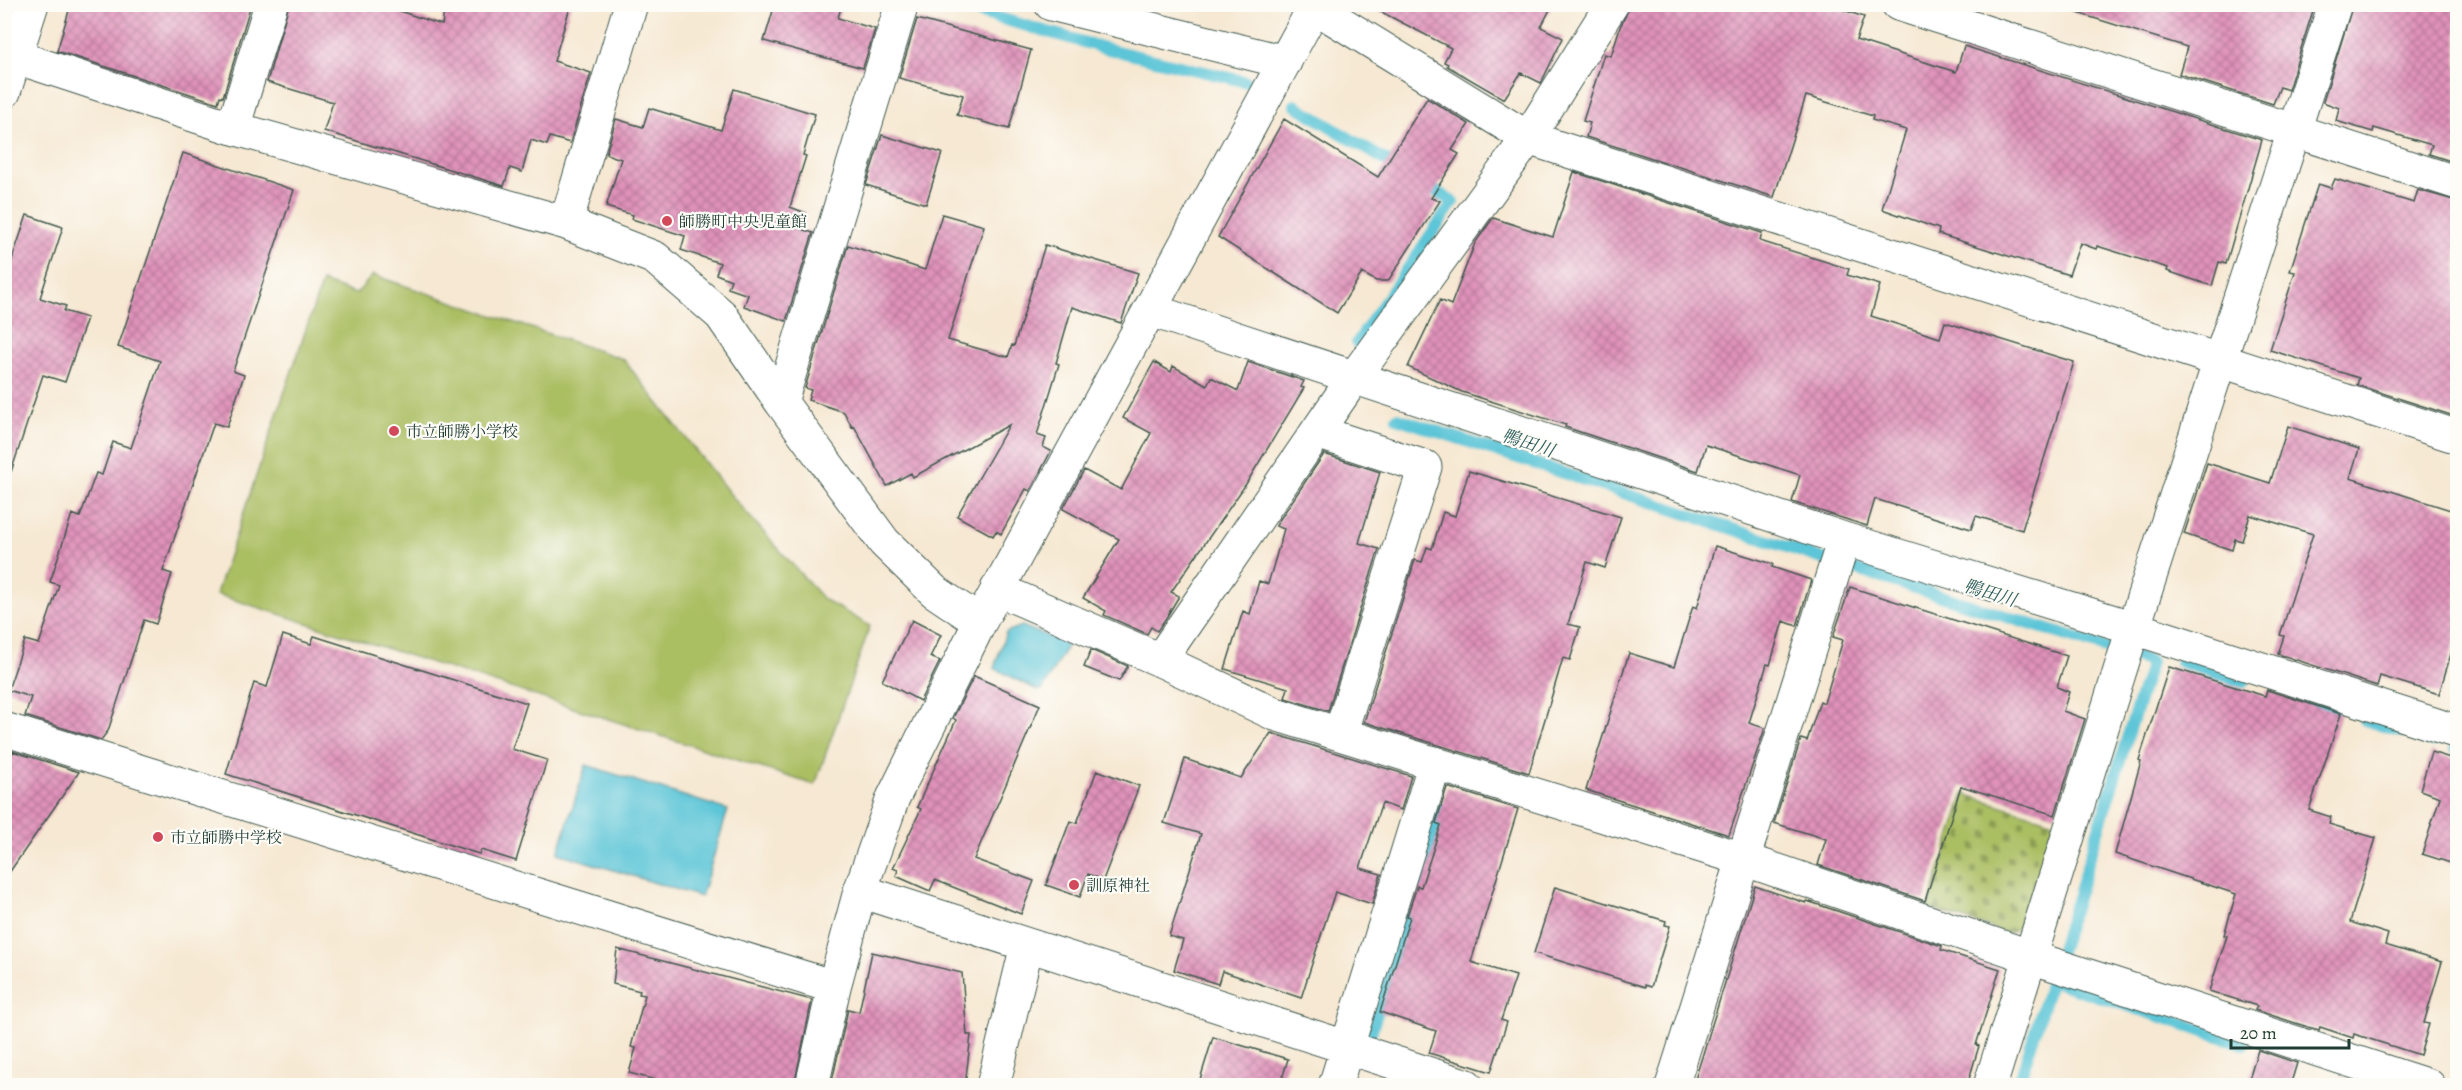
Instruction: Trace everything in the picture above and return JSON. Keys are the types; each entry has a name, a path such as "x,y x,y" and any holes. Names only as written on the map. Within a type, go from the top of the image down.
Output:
{"street":[{"path":"4,92 12,54 32,4"},
{"path":"233,128 271,4"},
{"path":"566,223 631,4"},
{"path":"781,402 902,4"},
{"path":"1051,4 1284,62"},
{"path":"1160,660 1353,379 1528,138 1612,4"},
{"path":"1898,4 2457,183"},
{"path":"1990,1086 2052,964 2128,648 2336,4"},
{"path":"812,1086 834,987 860,891 893,798 997,589 1316,6 1528,138 2457,437"},
{"path":"12,54 233,128 566,223 655,258 721,315 781,402 884,542 934,591 980,622"},
{"path":"1150,310 1353,379 1838,557 2128,648 2457,732"},
{"path":"1317,432 1425,467 1340,734"},
{"path":"1672,1086 1838,557"},
{"path":"997,589 1160,660 1275,714 1743,859 2052,964 2428,1086"},
{"path":"4,729 834,987"},
{"path":"1335,1086 1435,764"},
{"path":"860,891 1467,1086"},
{"path":"993,1086 1027,945"}],"green space":[{"path":"373,275 623,359 735,500 823,599 870,626 815,785 216,594 322,282 356,294"},
{"path":"1964,794 2054,822 2021,927 2008,933 1928,908"}],"water":[{"path":"1022,626 1065,643 1067,646 1042,690 1037,690 994,668 1006,632"},
{"path":"586,765 728,810 701,897 558,853"}],"building":[{"path":"71,4 251,4 223,97 220,96 218,103 57,51"},
{"path":"289,4 378,4 442,25 445,4 571,4 554,61 591,73 570,143 550,137 547,145 531,140 522,172 510,168 504,186 324,131 333,102 267,82"},
{"path":"775,4 842,4 838,18 875,29 863,68 764,41"},
{"path":"1366,4 1553,4 1541,27 1563,38 1541,83 1521,73 1504,99 1447,66 1448,64 1444,62 1451,48"},
{"path":"1631,4 1826,4 1864,17 1856,40 1956,72 1964,46 2262,140 2226,264 2219,262 2212,286 2167,271 2168,268 2080,243 2069,275 1938,234 1939,229 1882,209 1906,130 1872,120 1873,116 1806,96 1774,197 1586,137 1590,123 1583,121 1604,54 1611,56 1620,27"},
{"path":"2075,4 2315,4 2288,90 2280,87 2273,104 2179,74 2187,47 2074,12"},
{"path":"2353,4 2457,4 2457,163 2429,154 2432,145 2374,128 2373,132 2336,121 2339,108 2323,102"},
{"path":"917,19 1031,50 1009,129 957,115 963,95 899,78"},
{"path":"734,89 815,114 803,155 806,156 790,207 806,213 801,229 813,233 786,321 744,306 748,295 728,288 731,280 716,274 720,263 681,250 685,236 632,219 633,215 606,207 621,159 606,154 616,119 643,127 649,108 721,130"},
{"path":"1427,98 1469,124 1452,150 1459,154 1431,198 1440,201 1388,281 1376,281 1362,273 1337,313 1218,237 1284,119 1378,177"},
{"path":"882,135 942,153 926,204 866,185"},
{"path":"183,153 294,190 233,371 244,375 227,427 214,423 163,571 172,574 156,624 144,620 108,731 101,740 25,716 31,697 8,690 25,640 39,644 59,585 50,582 72,514 80,517 96,473 102,475 113,442 131,448 160,361 118,347"},
{"path":"1574,172 1762,233 1760,241 1849,269 1847,275 1880,285 1871,316 1940,338 1945,322 2074,362 2022,530 1976,516 1971,529 1875,499 1867,526 1792,502 1800,475 1706,445 1698,471 1462,392 1408,367 1440,300 1451,305 1475,243 1493,218 1553,237"},
{"path":"2335,179 2414,203 2418,190 2457,201 2457,417 2357,385 2359,378 2270,350 2295,272 2290,271 2318,184 2331,188"},
{"path":"942,214 984,226 948,340 1008,357 1012,345 1014,346 1045,245 1138,273 1121,323 1072,307 1056,363 1059,364 1037,435 1046,438 1043,447 1051,451 1030,491 1026,489 1001,534 996,531 993,536 957,516 1009,425 913,477 911,473 887,486 844,412 808,400 811,390 805,388 848,245 925,270"},
{"path":"27,215 63,227 40,298 66,306 64,311 87,318 65,382 43,375 11,472 4,471 4,283"},
{"path":"1154,362 1171,372 1173,366 1207,385 1211,377 1238,391 1248,362 1304,381 1301,387 1304,388 1246,484 1171,592 1179,596 1166,618 1157,631 1151,627 1147,634 1104,615 1106,611 1083,598 1119,539 1063,509 1084,470 1121,490 1151,433 1123,418"},
{"path":"2288,426 2359,449 2350,478 2457,512 2457,634 2439,694 2380,676 2377,686 2278,654 2284,636 2280,635 2313,534 2250,515 2242,541 2235,539 2232,550 2184,534 2207,463 2270,483"},
{"path":"1324,454 1380,472 1359,543 1379,549 1328,711 1285,698 1288,688 1225,669 1243,611 1250,614 1259,581 1268,584 1284,529 1276,526"},
{"path":"1469,471 1621,517 1605,568 1587,562 1568,624 1580,627 1570,660 1563,658 1529,773 1364,722 1415,560 1422,562 1427,547 1432,549 1443,512 1455,516"},
{"path":"1715,546 1773,564 1772,567 1811,580 1797,626 1783,621 1770,665 1767,664 1749,723 1765,728 1729,835 1586,790 1629,653 1674,667 1693,606 1697,608"},
{"path":"1850,587 2067,656 2057,687 2069,692 2063,711 2085,719 2055,815 1961,786 1925,901 1818,865 1826,839 1774,823 1801,739 1807,741 1820,701 1824,703 1843,640 1833,637"},
{"path":"912,620 941,635 930,657 940,661 920,701 882,681"},
{"path":"283,635 311,644 314,636 527,703 512,749 547,760 516,861 481,850 479,854 226,774 254,683 267,687"},
{"path":"1091,650 1128,666 1119,681 1084,667"},
{"path":"2169,667 2265,696 2267,690 2341,714 2309,810 2331,817 2329,824 2376,838 2350,922 2388,934 2385,945 2442,962 2424,1023 2429,1024 2420,1055 2354,1034 2353,1038 2320,1027 2319,1030 2308,1027 2255,1010 2257,1006 2209,991 2227,936 2224,935 2236,894 2115,854 2141,761 2139,760"},
{"path":"974,676 1040,705 974,859 1034,881 1021,914 935,880 930,891 896,876 898,870 893,868 921,809 917,807 956,720 953,718"},
{"path":"1271,733 1411,776 1401,810 1382,803 1360,868 1381,874 1372,904 1335,892 1301,998 1222,971 1218,984 1174,970 1183,940 1169,936 1201,834 1164,823 1185,759 1241,778"},
{"path":"12,751 79,772 4,880 4,753 11,756"},
{"path":"2431,752 2457,760 2457,865 2422,854 2440,797 2420,790"},
{"path":"1097,770 1139,786 1103,880 1088,874 1080,897 1046,885 1070,821 1077,823"},
{"path":"1447,787 1518,809 1471,962 1516,976 1501,1020 1507,1022 1491,1072 1429,1053 1436,1031 1380,1012 1410,917 1407,916 1417,886 1421,887 1441,825 1436,823"},
{"path":"1755,886 1942,946 1941,950 2000,969 1976,1045 1979,1046 1967,1086 1693,1086"},
{"path":"1555,887 1666,921 1665,925 1670,926 1651,987 1534,953"},
{"path":"617,949 812,1000 794,1086 678,1086 629,1073 636,1048 631,1047 645,995 639,994 640,991 613,984"},
{"path":"872,952 962,973 967,1035 971,1035 965,1086 831,1086 848,1009 859,1012"},
{"path":"1213,1037 1288,1059 1280,1086 1198,1086"},
{"path":"2258,1050 2297,1063 2290,1086 2247,1086"}],"waterway":[{"path":"950,4 1104,48 1247,82"},
{"path":"1295,105 1401,170"},
{"path":"1357,343 1453,202 1421,182"},
{"name":"鴨田川","path":"1397,418 1829,561 2151,662 2018,1086"},
{"path":"2181,662 2244,682"},
{"path":"2294,697 2305,702"},
{"path":"2314,704 2334,710"},
{"path":"2365,720 2402,732"},
{"path":"2424,739 2433,742"},
{"path":"1370,1036 1441,809"},
{"path":"2052,981 2244,1044"}],"place":[{"name":"師勝町中央児童館","path":"667,221"},
{"name":"市立師勝小学校","path":"394,431"},
{"name":"市立師勝中学校","path":"158,837"},
{"name":"訓原神社","path":"1074,885"}]}
